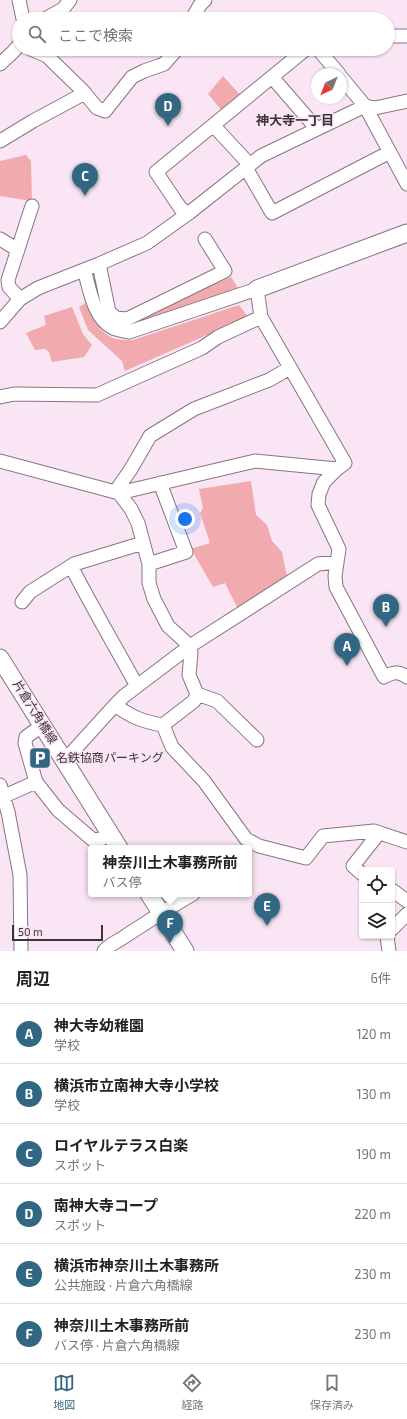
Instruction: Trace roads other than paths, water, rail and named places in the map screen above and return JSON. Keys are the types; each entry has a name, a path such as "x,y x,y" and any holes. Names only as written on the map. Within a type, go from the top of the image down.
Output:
{"street":[{"path":"19,0 21,12"},
{"path":"58,12 63,9 70,0"},
{"path":"196,12 200,4 205,0"},
{"path":"395,36 407,36"},
{"path":"0,64 12,53"},
{"path":"47,56 85,93 97,108 105,111 132,77 164,64 171,56"},
{"path":"189,213 181,208 156,172 298,56"},
{"path":"324,56 334,68"},
{"path":"272,78 317,129"},
{"path":"347,84 365,106 407,184"},
{"path":"0,141 33,120 85,93"},
{"path":"0,322 20,299 38,288 147,243 189,213 261,156 365,106 375,108 407,101"},
{"path":"213,125 248,166 272,213 390,152"},
{"path":"20,299 9,287 8,280 32,206"},
{"path":"84,270 95,308 102,319 113,327 128,332 257,289 407,234"},
{"path":"0,239 18,250"},
{"path":"99,264 109,312 116,318 127,318 225,271 205,239"},
{"path":"257,289 261,317 345,463 324,482 319,494 318,505 339,549 335,576 336,587 384,677 393,672 400,673 407,677"},
{"path":"0,397 14,394 97,395 202,348 218,337 261,317"},
{"path":"117,492 150,436 194,409 269,380 290,368"},
{"path":"1,464 117,492 255,461 337,469"},
{"path":"149,564 186,552 160,482"},
{"path":"117,492 131,509 138,522 149,564 149,583 160,613 168,626 190,646 191,653 189,675 198,694 218,701 257,740"},
{"path":"22,602 30,592 71,566 143,543"},
{"path":"65,760 124,696 190,646 318,564 337,562"},
{"path":"71,566 95,614 137,686"},
{"name":"片倉六角橋線","path":"0,658 65,760 114,841"},
{"path":"115,705 128,715 154,724 163,725 194,701 198,694"},
{"path":"43,725 26,737 25,743 36,782 58,810 93,840 101,839 114,841"},
{"path":"163,725 172,747 204,781 242,843 306,858 323,836 374,831 407,842"},
{"path":"21,951 20,875 8,812 1,793 36,782"},
{"path":"359,871 353,866 379,833"},
{"path":"395,892 407,901"},
{"path":"151,897 185,951"},
{"path":"104,951 109,946 188,897"},
{"path":"395,926 407,914"},
{"path":"387,939 389,951"}],"place":[{"name":"南神大寺コープ","path":"168,126"},
{"name":"ロイヤルテラス白楽","path":"85,196"},
{"name":"横浜市立南神大寺小学校","path":"386,627"},
{"name":"神大寺幼稚園","path":"347,666"},
{"name":"名鉄協商パーキング","path":"40,758"},
{"name":"横浜市神奈川土木事務所","path":"267,926"},
{"name":"神奈川土木事務所前","path":"170,943"}],"district":[{"name":"神大寺一丁目","path":"295,120"}]}
